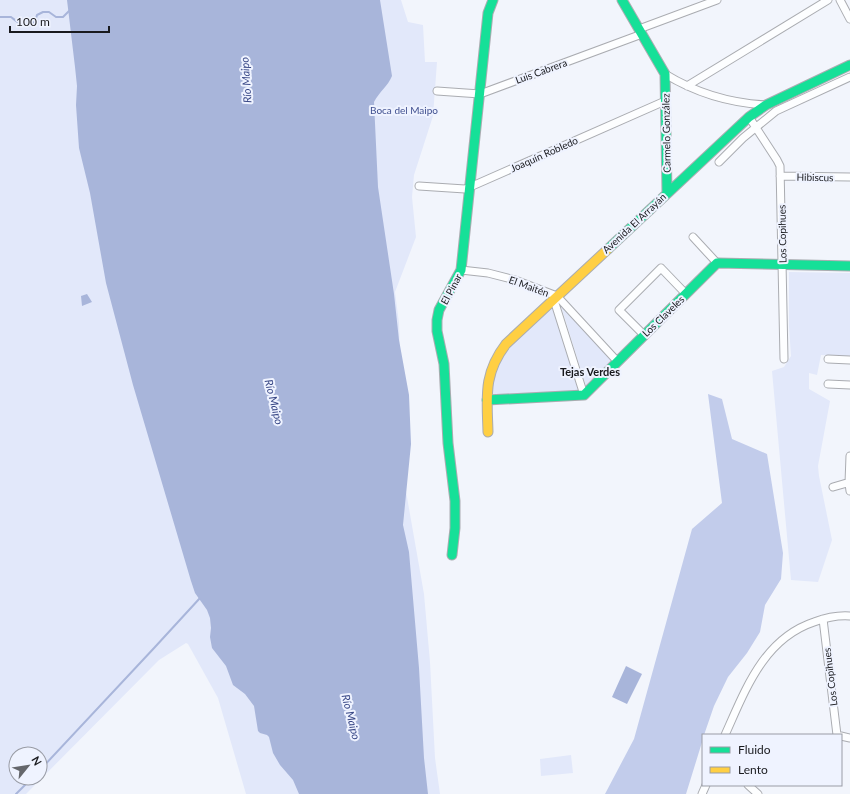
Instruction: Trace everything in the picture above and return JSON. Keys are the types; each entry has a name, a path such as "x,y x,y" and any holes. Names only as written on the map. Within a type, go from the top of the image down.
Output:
{"street":[{"name":"El Pinar","path":"452,555 456,514 448,443 444,364 437,332 437,320 439,310 461,270 488,13 493,0"},
{"path":"622,0 665,74 687,86 723,99 766,105"},
{"name":"Luis Cabrera","path":"437,91 480,94 640,32 717,0"},
{"path":"687,86 828,0"},
{"path":"840,0 850,19"},
{"name":"Avenida El Arrayán","path":"488,432 487,389 489,372 500,350 666,192 749,117 766,105 850,66"},
{"name":"Carmelo González","path":"665,74 666,192"},
{"path":"719,162 756,127 776,111 850,77"},
{"name":"Joaquín Robledo","path":"419,186 465,189 665,101"},
{"name":"Los Copihues","path":"749,117 780,166 784,359"},
{"name":"Hibiscus","path":"780,176 850,177"},
{"path":"693,237 717,263 850,266"},
{"name":"Los Claveles","path":"584,395 717,263"},
{"path":"644,335 619,310 661,268 686,294"},
{"name":"El Maitén","path":"461,270 488,273 515,280 555,298 617,362"},
{"path":"487,400 584,395 555,298"},
{"path":"828,359 850,360"},
{"path":"828,384 850,385"},
{"path":"850,456 850,490"},
{"path":"834,487 849,482"},
{"path":"725,734 744,692 757,668 769,652 792,632 810,623 823,619 850,616"},
{"name":"Los Copihues","path":"823,619 837,734"},
{"path":"749,786 758,794"}],"green space":[{"name":"Boca del Maipo","path":"0,0 401,0 408,22 423,25 425,62 437,62 433,116 414,175 412,197 416,237 395,292 399,323 404,480 424,594 430,662 435,758 440,794 246,794 218,698 188,644 186,643 159,660 48,772 48,746 8,746 8,786 34,786 26,794 0,794"},
{"path":"789,272 850,273 850,356 821,355 817,375 809,373 809,389 830,401 818,466 832,540 818,582 791,580 772,371 784,367 791,356 789,326"},
{"path":"560,303 614,361 586,386"},
{"path":"553,308 580,392 492,396 494,372 501,357 507,349"},
{"path":"571,755 573,773 541,776 540,759"}],"shaded area":[{"path":"708,394 722,399 732,439 767,454 783,553 781,579 765,605 760,632 747,653 728,677 714,706 704,734 702,734 702,742 686,794 605,794 634,739 692,529 722,503"}],"water":[{"name":"Río Maipo","path":"67,0 380,0 392,76 374,102 378,187 394,294 399,340 409,395 411,444 403,525 409,552 428,794 299,794 293,780 280,765 273,753 269,737 258,731 254,706 245,694 233,685 226,666 212,648 210,637 210,618 207,610 195,593 191,581 133,385 106,283 90,193 79,148 76,105 77,86"},
{"path":"87,294 92,302 82,306 81,296"},
{"path":"626,666 642,674 627,704 612,697"}],"waterway":[{"path":"0,17 11,17 19,23 27,25 35,22 37,15 43,12 49,12 56,17 63,17 69,11"},
{"path":"48,761 200,598"},
{"path":"16,794 24,786"}],"traffic: fast":[{"path":"452,555 455,528 455,501 448,443 444,364 437,331 437,320 439,310 461,270 488,13 493,0"},
{"path":"622,0 665,74 667,193"},
{"path":"608,249 749,117 766,105 850,65"},
{"path":"487,400 584,395 717,263 850,266"}],"traffic: slow":[{"path":"488,432 487,397 490,376 493,365 506,344 608,249"}],"district":[{"name":"Tejas Verdes","path":"590,372"}]}
